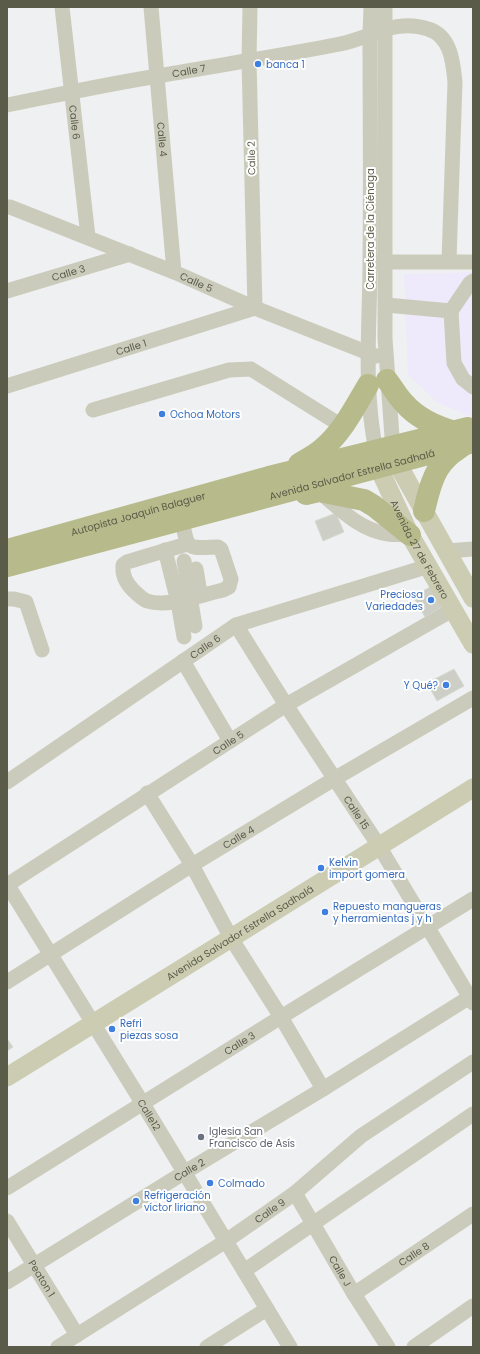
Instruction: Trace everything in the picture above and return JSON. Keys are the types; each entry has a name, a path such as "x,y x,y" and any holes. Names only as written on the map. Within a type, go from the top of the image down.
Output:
{"highway":[{"path":"269,477 293,467 323,449 332,440 380,375 404,404 417,414 438,427 467,436 445,459 430,485 424,511"},
{"name":"Avenida Salvador Estrella Sadhalá","path":"232,506 387,457 467,436"},
{"name":"Avenida Salvador Estrella Sadhalá","path":"269,477 387,457"},
{"name":"Autopista Joaquín Balaguer","path":"7,550 269,477"},
{"path":"232,506 319,491 364,500 374,506 410,535"},
{"name":"Autopista Joaquín Balaguer","path":"7,566 232,506"}],"main road":[{"name":"Avenida 27 de Febrero","path":"387,457 424,511 473,598"},
{"name":"Avenida 27 de Febrero","path":"387,457 410,535 473,644"},
{"name":"Avenida Salvador Estrella Sadhalá","path":"7,1090 96,1028 381,850 473,788"},
{"name":"Avenida Salvador Estrella Sadhalá","path":"381,850 473,802"},
{"name":"Avenida Salvador Estrella Sadhalá","path":"7,1077 96,1028"}],"street":[{"name":"Calle 6","path":"62,7 88,237"},
{"name":"Calle 4","path":"151,7 174,272"},
{"name":"Calle 2","path":"250,7 249,60 255,308"},
{"name":"Carretera de la Ciénaga","path":"372,7 370,34 378,262 386,305 385,338 380,375 369,409 387,457"},
{"name":"Carretera de la Ciénaga","path":"385,7 378,262 368,353 380,375 387,457"},
{"name":"Calle 7","path":"7,105 157,76 342,44 385,29 417,26 430,29 446,42 450,51 453,66 454,82 449,261"},
{"name":"Calle 5","path":"8,203 174,272 255,308 368,353 380,375"},
{"name":"Calle 3","path":"7,291 130,254"},
{"path":"378,262 473,262"},
{"path":"473,281 470,283 451,311 454,363 463,379 473,388"},
{"path":"386,305 451,311"},
{"name":"Calle 1","path":"7,386 255,308"},
{"path":"93,410 229,370 251,369 342,426"},
{"path":"182,520 187,544"},
{"path":"187,544 196,548 219,547 231,579 229,587 190,598 158,604 146,601 128,585 122,572 123,565 127,562 187,544"},
{"path":"447,551 473,549"},
{"path":"165,550 190,598 200,626"},
{"path":"184,637 190,598 190,565"},
{"name":"Calle 6","path":"7,782 236,626 429,566"},
{"path":"7,599 26,602 42,650"},
{"name":"Calle 5","path":"7,884 286,705 454,609"},
{"name":"Calle 15","path":"236,626 381,850 472,999"},
{"path":"184,661 230,740"},
{"name":"Calle 4","path":"7,982 192,865 334,779 473,698"},
{"path":"147,793 192,865 234,942 281,1017 323,1089"},
{"name":"Calle12","path":"7,884 144,1104 290,1347"},
{"name":"Calle 3","path":"7,1188 473,899"},
{"name":"Calle 2","path":"7,1282 185,1172 472,999"},
{"name":"Calle 9","path":"58,1347 226,1241 295,1193 361,1136 473,1062"},
{"path":"244,1272 473,1114"},
{"name":"Calle J","path":"295,1193 354,1294 388,1347"},
{"name":"Calle 8","path":"354,1294 473,1214"},
{"name":"Peaton 1","path":"7,1221 77,1335"},
{"path":"414,1347 473,1306"},
{"path":"207,1347 268,1310"}],"shaded area":[{"path":"473,272 473,418 437,402 408,375 404,274"}],"building":[{"path":"336,513 344,532 323,541 315,521"},
{"name":"Preciosa Variedades","path":"438,583 449,603 425,617 413,596"},
{"name":"Y Qué?","path":"454,669 464,686 437,701 427,683"},
{"path":"8,1040 13,1047 7,1051 7,1041"}],"place":[{"name":"banca 1","path":"258,64"},
{"name":"Ochoa Motors","path":"162,414"},
{"name":"Preciosa Variedades","path":"431,600"},
{"name":"Y Qué?","path":"446,685"},
{"name":"Kelvin import gomera","path":"321,868"},
{"name":"Repuesto mangueras y herramientas j y h","path":"325,912"},
{"name":"Refri piezas sosa","path":"112,1029"},
{"name":"Iglesia San Francisco de Asís","path":"201,1137"},
{"name":"Colmado","path":"210,1183"},
{"name":"Refrigeración víctor liriano","path":"136,1201"}]}
